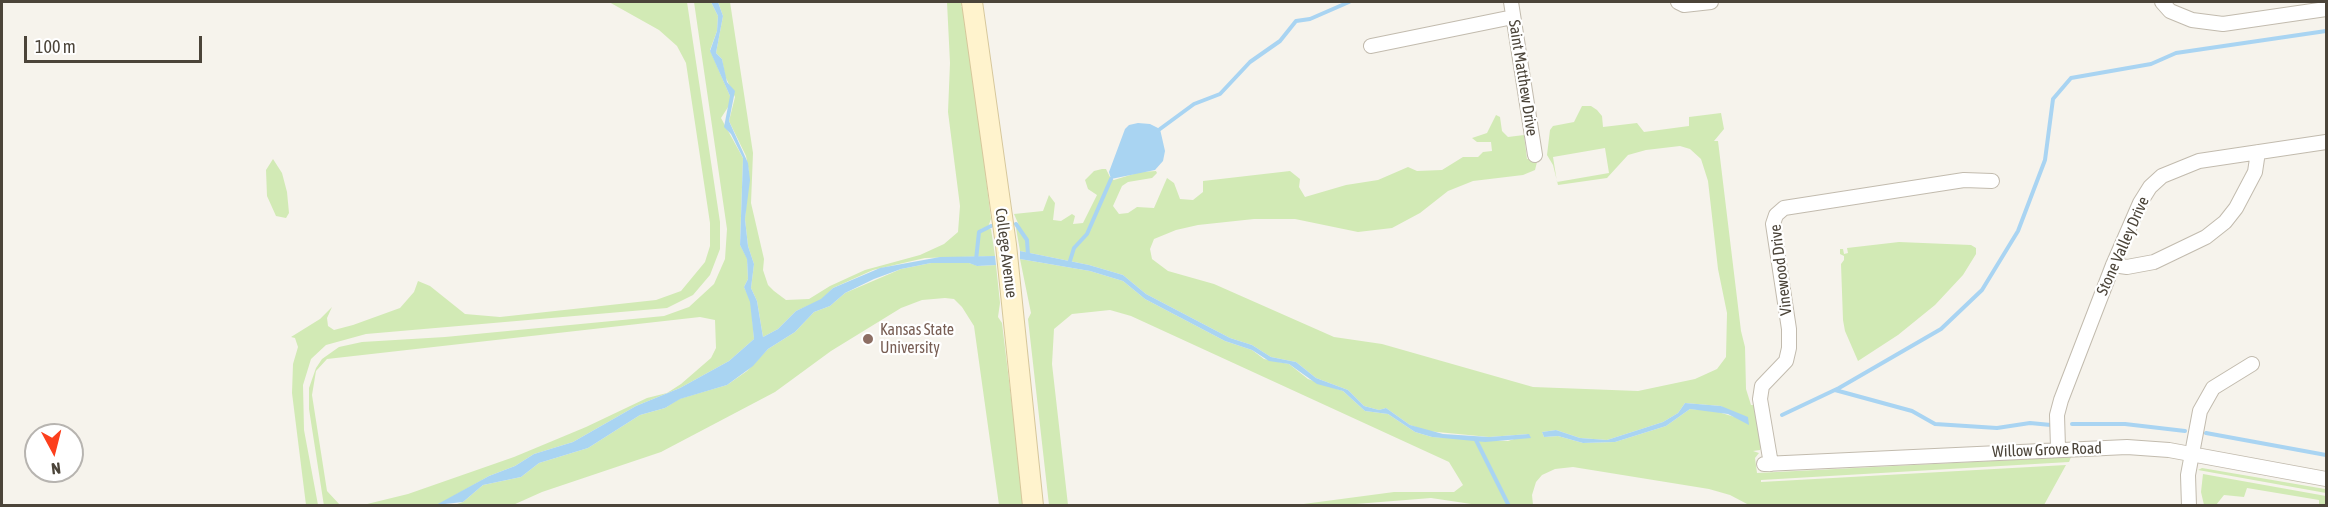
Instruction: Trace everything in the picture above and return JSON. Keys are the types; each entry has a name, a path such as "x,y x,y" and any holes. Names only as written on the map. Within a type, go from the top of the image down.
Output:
{"street":[{"name":"College Avenue","path":"972,2 1006,245 1034,506"},
{"name":"Saint Matthew Drive","path":"1511,2 1535,155"},
{"path":"1678,2 1684,5 1711,2"},
{"path":"2162,2 2170,11 2192,21 2223,24 2326,9"},
{"path":"1371,46 1513,17"},
{"name":"Stone Valley Drive","path":"2058,448 2057,415 2061,400 2113,265 2140,203 2150,187 2162,176 2199,161 2326,142"},
{"path":"2113,265 2127,267 2154,262 2206,237 2225,222 2241,199 2255,172 2258,152"},
{"name":"Vinewood Drive","path":"1767,464 1760,399 1762,386 1786,361 1789,348 1789,328 1773,224 1776,215 1784,208 1942,183 1964,180 1992,181"},
{"path":"2188,506 2191,455 2199,411 2213,388 2252,364"},
{"name":"Willow Grove Road","path":"1767,464 2058,448 2137,448 2169,450 2326,480"}],"green space":[{"path":"609,2 687,2 720,222 720,249 710,275 693,295 667,308 366,334 326,345 311,359 303,385 304,430 318,505 306,505 292,393 293,364 298,347 295,338 291,337 320,319 332,307 327,318 328,326 334,330 353,325 400,308 414,292 418,281 430,286 465,314 500,317 656,300 681,291 705,262 710,246 710,223 686,63 677,46 659,30"},
{"path":"694,2 711,2 718,16 717,31 710,50 730,96 730,104 721,118 743,158 740,245 747,258 748,279 744,287 751,302 754,339 729,361 680,388 636,406 573,442 534,454 436,506 363,505 408,494 514,457 647,398 667,393 711,358 716,348 715,320 700,317 327,359 316,371 312,395 327,491 340,505 324,506 309,409 309,388 316,368 322,359 339,347 362,342 445,337 664,316 689,307 714,284 725,259 727,229"},
{"path":"718,2 730,2 753,153 751,203 764,259 763,270 768,285 774,291 786,300 809,299 830,286 865,270 920,255 944,244 958,232 960,206 948,112 950,63 947,2 964,2 961,7 965,7 991,219 988,227 981,229 991,229 995,256 925,258 873,270 833,288 821,300 796,311 778,329 763,337 757,301 751,288 754,264 748,246 745,219 749,172 746,156 729,121 735,97 725,76 722,59 716,53 723,16"},
{"path":"1582,106 1591,106 1597,110 1602,116 1603,127 1637,123 1644,132 1689,126 1689,117 1721,113 1724,129 1714,141 1718,141 1741,331 1745,347 1746,389 1751,405 1756,405 1761,447 1760,450 1753,451 1759,453 1755,458 1757,473 2071,457 2069,462 1761,480 1761,482 2066,465 2044,505 1749,505 1730,495 1709,489 1573,467 1555,469 1542,475 1536,482 1532,495 1533,505 1478,505 1431,498 1343,505 1296,505 1394,492 1454,492 1463,485 1449,462 1131,316 1110,310 1072,314 1054,329 1052,364 1068,505 1049,505 1028,319 1031,313 1020,259 1090,271 1123,281 1145,299 1225,341 1252,350 1264,359 1289,364 1308,379 1343,391 1365,411 1388,414 1415,432 1432,437 1508,441 1529,434 1489,437 1427,431 1410,425 1386,408 1379,410 1364,406 1348,390 1316,378 1296,362 1271,357 1252,345 1230,338 1146,294 1123,275 1089,265 1020,251 1016,228 1021,230 1014,214 1043,211 1049,195 1055,203 1053,220 1061,221 1072,214 1075,216 1073,224 1083,223 1097,195 1088,189 1085,180 1094,171 1102,169 1106,169 1111,179 1114,180 1140,172 1156,171 1157,173 1152,178 1128,182 1122,186 1113,206 1119,214 1128,213 1137,207 1154,208 1167,178 1174,183 1180,199 1193,200 1203,192 1203,181 1290,171 1300,179 1299,187 1305,197 1346,185 1378,180 1408,167 1417,171 1442,170 1463,157 1478,157 1483,152 1492,151 1491,142 1477,142 1472,138 1487,133 1496,115 1500,117 1502,131 1508,137 1524,135 1527,159 1538,158 1535,170 1523,175 1473,181 1448,191 1420,213 1392,228 1358,232 1295,219 1254,219 1198,225 1176,230 1154,239 1150,249 1152,259 1168,271 1214,284 1334,337 1382,344 1533,387 1638,391 1695,379 1717,369 1726,357 1727,313 1718,269 1708,181 1701,159 1690,149 1680,146 1646,150 1628,155 1607,178 1558,185 1557,182 1609,173 1605,148 1553,157 1557,179 1547,155 1550,130 1553,126 1574,122","holes":["1685,403 1721,406 1738,418 1715,411 1690,409 1666,426 1615,442 1583,443 1558,436 1544,437 1542,432 1556,430 1580,438 1607,440 1663,422 1678,413"]},
{"path":"273,159 282,173 287,192 289,213 286,218 276,216 267,196 266,170"},
{"path":"1899,242 1971,245 1976,248 1976,254 1963,275 1935,305 1898,335 1858,361 1845,331 1843,320 1841,264 1844,256 1840,254 1840,249 1843,249 1844,254 1848,253 1847,248"},
{"path":"931,263 996,265 1000,303 998,317 1002,323 1024,505 999,505 974,326 954,299 945,298 922,300 901,308 831,351 775,392 661,452 542,492 513,505 451,506 463,502 483,485 521,477 539,463 588,448 640,415 665,408 679,399 727,385 747,371 768,349 795,332 814,312 830,306 845,293 901,269"},
{"path":"2202,468 2325,489 2326,493 2198,470"},
{"path":"2203,474 2326,496 2326,505 2319,505 2319,500 2247,488 2244,497 2224,495 2216,505 2204,505 2201,492"}],"water":[{"path":"711,2 718,2 723,16 716,53 722,59 727,82 735,91 729,121 748,163 750,180 745,219 748,246 754,264 751,288 757,301 763,337 778,329 796,311 821,299 833,288 880,268 940,257 995,256 996,265 931,263 901,269 874,279 845,293 830,306 814,312 795,332 768,349 753,366 727,385 680,399 665,408 640,415 588,448 539,463 521,477 483,485 463,502 436,505 489,476 515,466 534,454 573,442 636,406 680,388 729,361 754,339 750,302 744,287 748,279 747,259 740,245 743,158 731,134 724,127 730,96 710,51 717,31 718,16"},
{"path":"1150,124 1160,129 1165,151 1163,161 1155,170 1111,179 1109,172 1125,129 1129,125"},
{"path":"1020,251 1089,265 1123,275 1146,294 1230,338 1252,345 1271,357 1296,362 1316,378 1348,390 1364,406 1379,410 1386,408 1410,425 1443,434 1489,437 1529,434 1531,438 1485,442 1432,437 1415,432 1388,414 1365,411 1343,391 1317,384 1289,364 1269,361 1252,350 1225,341 1145,299 1123,281 1090,271 1020,259"},
{"path":"1685,403 1721,406 1748,417 1749,425 1728,414 1690,409 1666,426 1615,442 1583,443 1558,436 1544,437 1542,432 1556,430 1580,438 1607,440 1663,422 1678,413"}],"waterway":[{"path":"1160,129 1194,104 1220,94 1250,62 1280,41 1296,21 1310,19 1349,2"},
{"path":"1782,415 1839,388 1941,329 1982,290 2018,231 2045,160 2053,99 2071,78 2151,64 2176,53 2326,31"},
{"path":"1069,264 1074,248 1087,234 1111,179"},
{"path":"1016,224 1027,240 1028,255"},
{"path":"976,260 979,232 991,226"},
{"path":"1835,390 1912,411 1935,424 1997,428 2030,423 2051,425"},
{"path":"2072,424 2125,424 2185,431"},
{"path":"2206,433 2326,455"},
{"path":"1476,440 1509,506"}],"place":[{"name":"Kansas State University","path":"868,339"}]}
